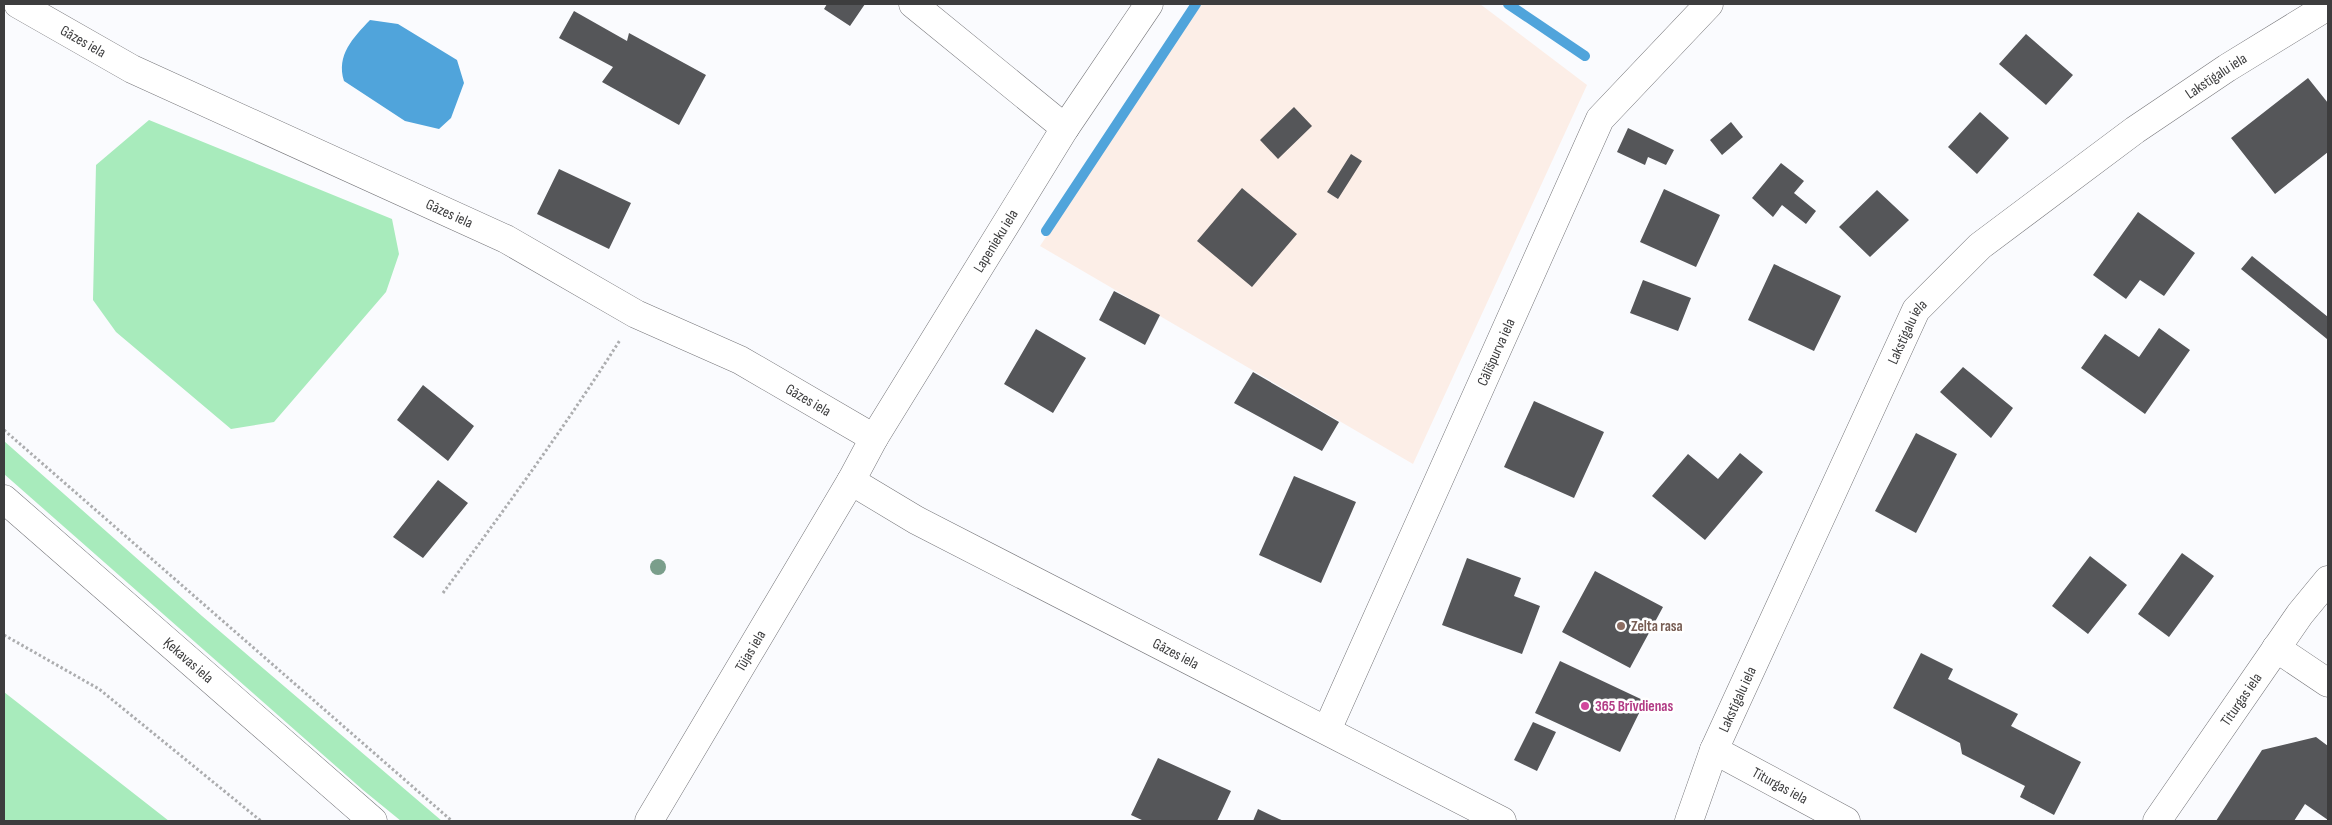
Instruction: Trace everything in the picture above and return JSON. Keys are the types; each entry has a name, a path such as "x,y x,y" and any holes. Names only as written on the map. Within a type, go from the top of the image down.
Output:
{"street":[{"name":"Gāzes iela","path":"18,4 132,69 506,239 636,314 740,360 874,438"},
{"path":"914,4 1066,128"},
{"name":"Lapenieku iela","path":"851,481 874,438 1066,128 1148,4"},
{"name":"Cālīšpurva iela","path":"1328,730 1600,119 1709,4"},
{"name":"Lakstīgalu iela","path":"1689,821 1714,750 1916,310 1980,246 2135,130 2227,68 2328,6"},
{"name":"Gāzes iela","path":"851,481 916,520 1502,821"},
{"name":"Tūjas iela","path":"649,821 851,481"},
{"name":"Ķekavas iela","path":"4,500 372,821"},
{"name":"Titurgas iela","path":"2157,821 2300,614 2328,580"},
{"path":"2276,648 2328,683"},
{"name":"Titurgas iela","path":"1714,750 1846,821"}],"path":[{"path":"443,593 587,391 636,314"},
{"path":"4,430 452,821"},
{"path":"4,635 99,689 261,821"}],"shaded area":[{"path":"1201,4 1480,4 1587,85 1413,464 1040,246"}],"green space":[{"path":"149,120 392,219 399,254 386,292 274,422 231,429 116,332 93,300 96,165"},
{"path":"4,441 202,616 442,821 401,821 363,790 4,474"},
{"path":"4,692 169,821 4,821"}],"water":[{"path":"370,20 398,24 457,60 464,83 451,118 439,129 405,121 344,81 342,63 344,55 352,40"}],"building":[{"path":"827,4 865,4 850,26 824,9"},
{"path":"574,11 627,41 629,33 706,75 679,125 602,82 613,67 559,38"},
{"path":"2026,34 2073,75 2046,105 1999,64"},
{"path":"2308,78 2328,103 2328,152 2275,194 2231,138"},
{"path":"1294,107 1312,126 1278,159 1260,140"},
{"path":"1980,112 2009,138 1977,174 1948,147"},
{"path":"1731,122 1743,137 1722,155 1710,140"},
{"path":"1628,128 1674,150 1666,165 1648,157 1645,165 1617,152"},
{"path":"1351,154 1362,161 1338,199 1327,192"},
{"path":"1781,163 1804,181 1794,193 1816,211 1806,224 1782,205 1773,217 1752,198"},
{"path":"559,169 631,203 609,249 537,214"},
{"path":"1242,188 1297,234 1252,287 1197,241"},
{"path":"1664,189 1720,215 1696,267 1640,242"},
{"path":"1877,190 1909,220 1870,257 1839,227"},
{"path":"2138,212 2195,253 2164,296 2140,280 2126,299 2093,275"},
{"path":"2252,256 2328,317 2327,339 2241,269"},
{"path":"1774,264 1841,296 1814,351 1748,320"},
{"path":"1643,280 1691,298 1678,331 1630,313"},
{"path":"1114,291 1160,315 1145,345 1099,320"},
{"path":"2159,328 2190,350 2145,414 2081,368 2105,334 2139,357"},
{"path":"1036,329 1086,358 1053,413 1004,384"},
{"path":"1963,367 2013,408 1991,438 1940,392"},
{"path":"1253,372 1339,422 1322,451 1234,403"},
{"path":"423,385 474,426 448,461 397,420"},
{"path":"1534,401 1604,432 1574,498 1504,467"},
{"path":"1916,433 1957,454 1916,533 1875,511"},
{"path":"1740,453 1763,472 1705,540 1652,496 1688,454 1718,479"},
{"path":"1294,476 1356,502 1321,583 1259,555"},
{"path":"438,480 468,503 423,558 393,537"},
{"path":"2182,553 2214,576 2169,637 2138,614"},
{"path":"2090,556 2127,585 2088,634 2052,606"},
{"path":"1467,558 1521,578 1514,596 1540,606 1522,654 1442,625"},
{"path":"1595,571 1663,607 1630,668 1562,632"},
{"path":"1921,653 1953,669 1948,679 2018,714 2011,726 2081,762 2054,815 2020,797 2025,786 1962,754 1960,743 1893,708"},
{"path":"1560,661 1645,701 1620,752 1535,713"},
{"path":"1533,722 1556,732 1537,771 1514,760"},
{"path":"2316,737 2328,746 2328,820 2305,804 2294,821 2216,821 2262,750"},
{"path":"1158,758 1231,791 1217,821 1144,821 1131,815"},
{"path":"1258,809 1279,819 1284,821 1253,821"}],"waterway":[{"path":"1046,231 1196,4"},
{"path":"1508,4 1585,56"}],"place":[{"name":"Zelta rasa","path":"1621,626"},
{"name":"365 Brīvdienas","path":"1585,706"}]}
